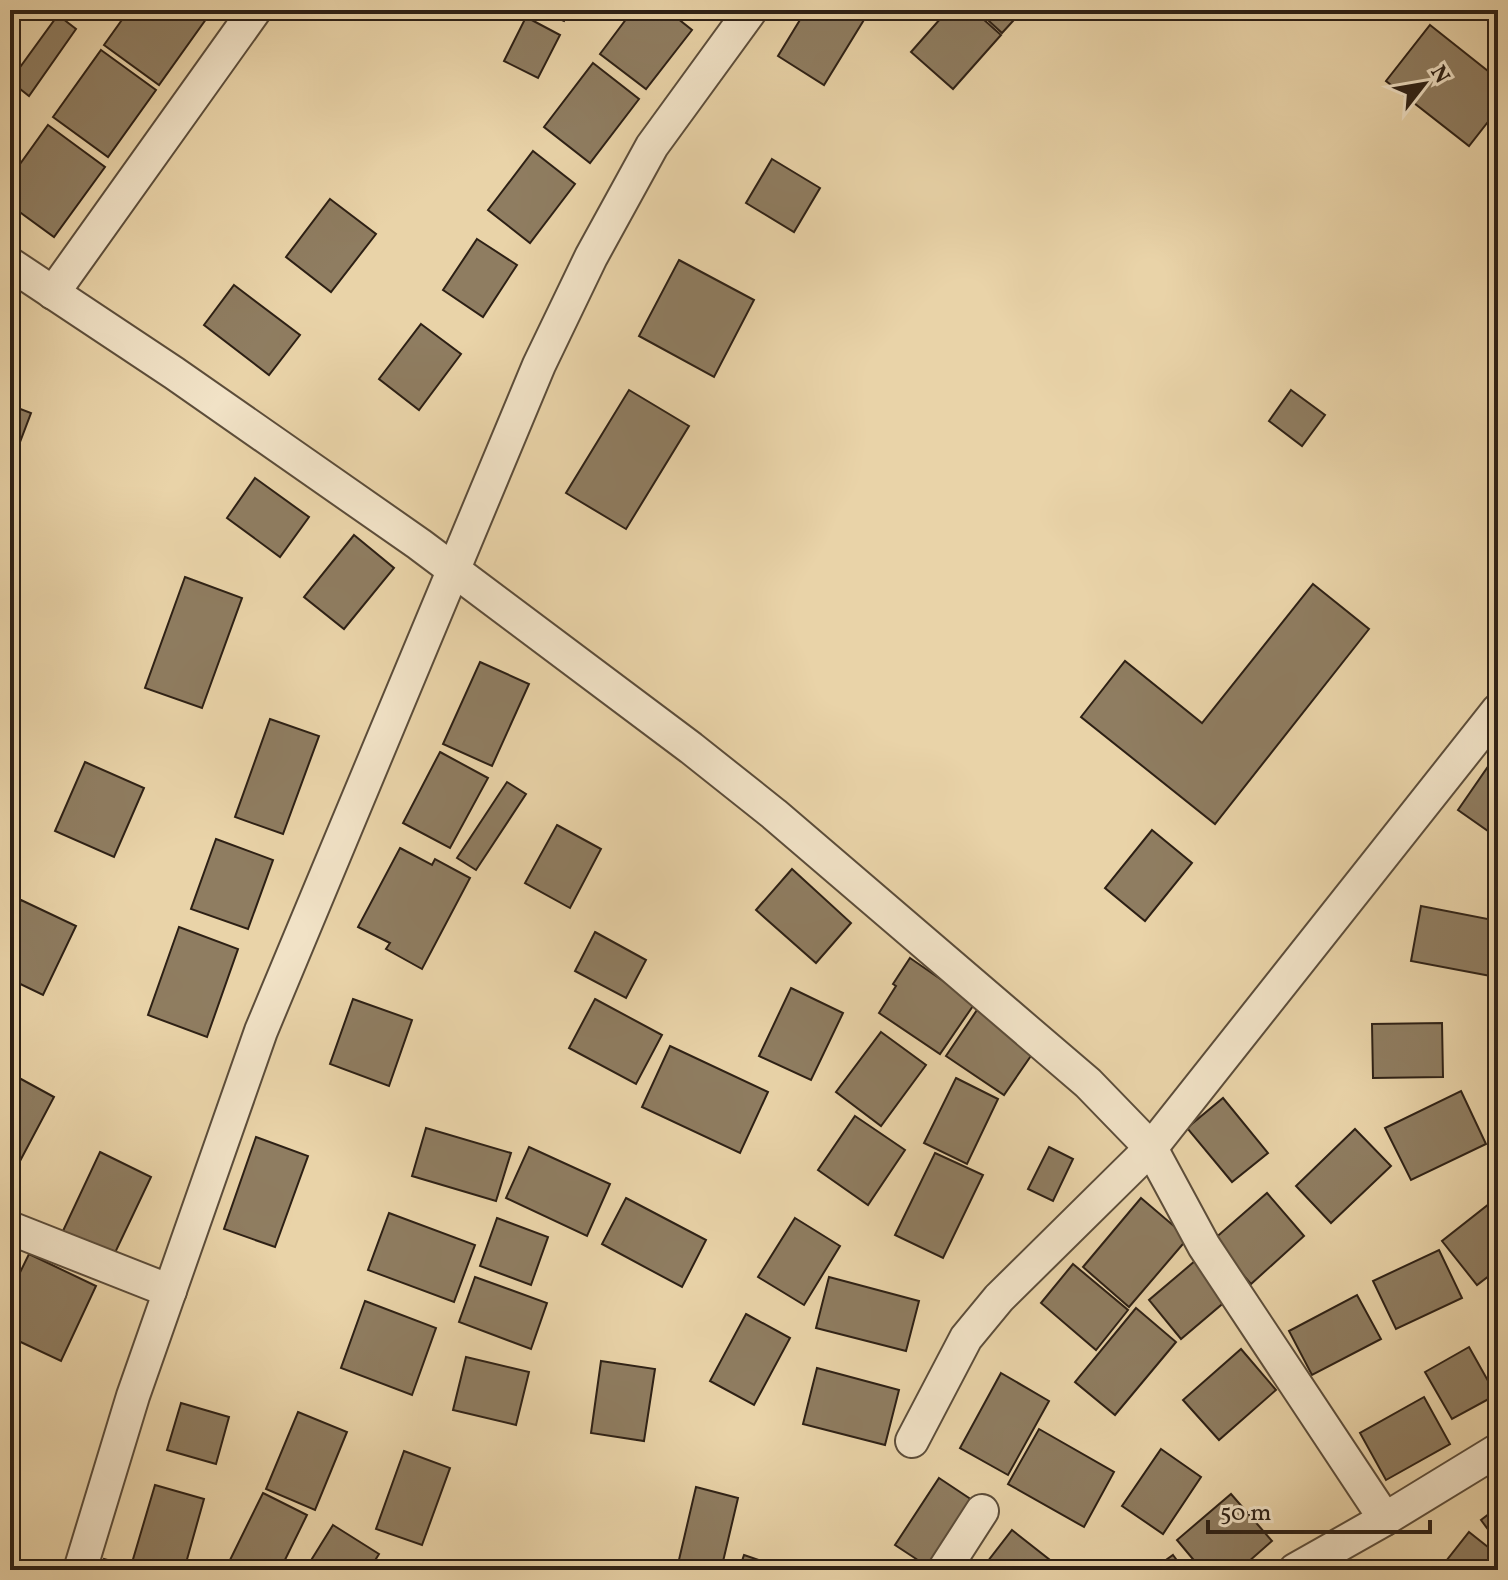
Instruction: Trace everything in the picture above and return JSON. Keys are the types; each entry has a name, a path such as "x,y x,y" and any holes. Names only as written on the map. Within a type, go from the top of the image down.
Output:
{"street":[{"path":"53,293 255,10"},
{"path":"80,1570 133,1396 261,1031 539,365 591,257 652,146 751,10"},
{"path":"10,264 187,382 419,544 774,814 1088,1083 1151,1148 1204,1246 1385,1519"},
{"path":"912,1441 966,1338 999,1298 1151,1148 1495,720"},
{"path":"10,1228 170,1291"},
{"path":"1295,1570 1498,1450"},
{"path":"944,1570 982,1511"}],"building":[{"path":"129,10 202,10 209,15 159,85 104,45"},
{"path":"538,10 569,10 564,21"},
{"path":"633,10 667,10 692,30 646,89 600,54"},
{"path":"806,10 870,10 824,85 778,56"},
{"path":"948,10 973,10 1001,35 953,89 911,52"},
{"path":"977,10 1023,10 1002,33"},
{"path":"58,15 76,29 29,96 10,81"},
{"path":"526,17 560,35 538,78 504,61"},
{"path":"1430,25 1498,79 1498,109 1469,146 1386,81"},
{"path":"101,50 156,90 108,157 53,117"},
{"path":"593,63 639,99 590,163 544,127"},
{"path":"48,125 105,167 54,237 10,205 10,178"},
{"path":"533,151 575,184 530,243 488,210"},
{"path":"772,159 820,188 794,232 746,203"},
{"path":"330,199 376,234 331,292 286,257"},
{"path":"477,239 517,265 483,317 443,290"},
{"path":"679,260 754,300 714,377 639,336"},
{"path":"234,285 300,335 269,375 204,325"},
{"path":"421,324 461,354 419,410 379,379"},
{"path":"629,390 689,426 626,529 566,493"},
{"path":"1291,390 1325,415 1302,446 1269,421"},
{"path":"10,405 31,413 17,450 10,447"},
{"path":"255,478 309,517 280,557 227,518"},
{"path":"354,535 394,568 344,629 304,597"},
{"path":"185,577 242,598 202,708 145,688"},
{"path":"1313,584 1369,629 1215,824 1081,717 1125,661 1202,723"},
{"path":"480,662 529,684 492,766 443,744"},
{"path":"270,719 319,736 283,834 235,817"},
{"path":"440,752 488,778 450,848 403,823"},
{"path":"1498,752 1498,838 1458,810"},
{"path":"85,762 144,788 114,857 55,831"},
{"path":"507,782 526,794 476,870 457,858"},
{"path":"557,825 601,849 570,908 525,883"},
{"path":"1152,830 1192,863 1145,921 1105,888"},
{"path":"216,839 273,860 248,929 191,909"},
{"path":"400,848 432,865 435,859 470,878 422,969 386,949 390,943 358,927"},
{"path":"792,869 851,923 816,963 756,910"},
{"path":"21,900 76,926 43,995 10,979 10,924"},
{"path":"1421,906 1498,921 1496,977 1411,961"},
{"path":"179,927 238,949 207,1037 148,1015"},
{"path":"595,932 646,960 626,998 575,971"},
{"path":"910,958 975,1003 940,1054 879,1013"},
{"path":"791,988 843,1013 811,1080 759,1056"},
{"path":"353,999 412,1020 389,1086 330,1064"},
{"path":"595,999 662,1035 636,1084 569,1048"},
{"path":"977,1010 1035,1050 1004,1095 946,1056"},
{"path":"1442,1023 1443,1077 1373,1078 1372,1024"},
{"path":"881,1032 926,1065 881,1126 836,1092"},
{"path":"670,1046 768,1092 740,1153 642,1107"},
{"path":"1492,1053 1498,1053 1498,1107 1496,1107"},
{"path":"10,1073 54,1097 11,1178 10,1178"},
{"path":"956,1078 998,1099 967,1164 924,1143"},
{"path":"1461,1091 1486,1144 1411,1180 1385,1128"},
{"path":"1223,1098 1268,1153 1232,1182 1187,1128"},
{"path":"855,1116 905,1150 868,1205 818,1170"},
{"path":"426,1128 511,1153 496,1201 412,1176"},
{"path":"1355,1129 1391,1166 1331,1223 1296,1186"},
{"path":"256,1137 308,1156 275,1247 224,1229"},
{"path":"529,1147 610,1184 587,1236 506,1198"},
{"path":"1049,1147 1073,1159 1053,1201 1028,1189"},
{"path":"100,1152 151,1177 113,1257 62,1233"},
{"path":"935,1153 983,1175 943,1258 895,1235"},
{"path":"1267,1193 1304,1236 1251,1284 1213,1240"},
{"path":"626,1198 706,1240 682,1287 602,1244"},
{"path":"1141,1198 1188,1238 1129,1307 1083,1267"},
{"path":"1489,1204 1498,1216 1498,1269 1477,1285 1442,1241"},
{"path":"389,1213 475,1245 454,1302 368,1270"},
{"path":"497,1218 548,1237 531,1285 480,1266"},
{"path":"795,1218 840,1246 804,1305 758,1277"},
{"path":"1439,1250 1462,1298 1396,1329 1373,1281"},
{"path":"29,1254 96,1286 61,1361 10,1337 10,1293"},
{"path":"1202,1255 1234,1294 1181,1339 1149,1300"},
{"path":"1073,1264 1128,1310 1096,1350 1041,1303"},
{"path":"475,1277 547,1303 531,1349 459,1322"},
{"path":"829,1277 919,1301 906,1351 816,1328"},
{"path":"1357,1295 1381,1339 1312,1375 1289,1331"},
{"path":"365,1301 436,1328 412,1395 341,1368"},
{"path":"1136,1308 1176,1342 1115,1415 1075,1382"},
{"path":"746,1314 790,1338 754,1405 710,1381"},
{"path":"1469,1347 1496,1395 1452,1419 1425,1372"},
{"path":"1241,1349 1276,1390 1219,1440 1183,1400"},
{"path":"466,1357 529,1372 516,1425 453,1410"},
{"path":"601,1361 655,1369 644,1441 591,1433"},
{"path":"817,1368 899,1390 885,1445 803,1424"},
{"path":"1001,1373 1049,1401 1008,1475 960,1448"},
{"path":"1424,1397 1450,1444 1386,1480 1360,1433"},
{"path":"181,1403 229,1417 216,1464 167,1450"},
{"path":"298,1412 347,1432 315,1510 266,1489"},
{"path":"1039,1429 1114,1472 1084,1527 1008,1484"},
{"path":"1161,1449 1201,1477 1163,1534 1122,1506"},
{"path":"404,1451 450,1468 422,1545 376,1529"},
{"path":"939,1478 981,1506 933,1570 895,1545"},
{"path":"155,1485 204,1499 184,1570 146,1570 131,1566"},
{"path":"696,1487 738,1498 721,1570 702,1570 678,1564"},
{"path":"263,1493 307,1515 280,1570 245,1570 229,1562"},
{"path":"1231,1494 1272,1541 1239,1570 1202,1570 1177,1540"},
{"path":"1498,1507 1498,1543 1481,1520"},
{"path":"333,1525 379,1554 369,1570 305,1570"},
{"path":"1012,1530 1050,1560 1043,1570 981,1570"},
{"path":"1469,1532 1498,1555 1498,1570 1439,1570"},
{"path":"744,1555 788,1570 739,1570"},
{"path":"1173,1555 1184,1570 1152,1570"},
{"path":"104,1559 125,1565 123,1570 101,1570"}]}
